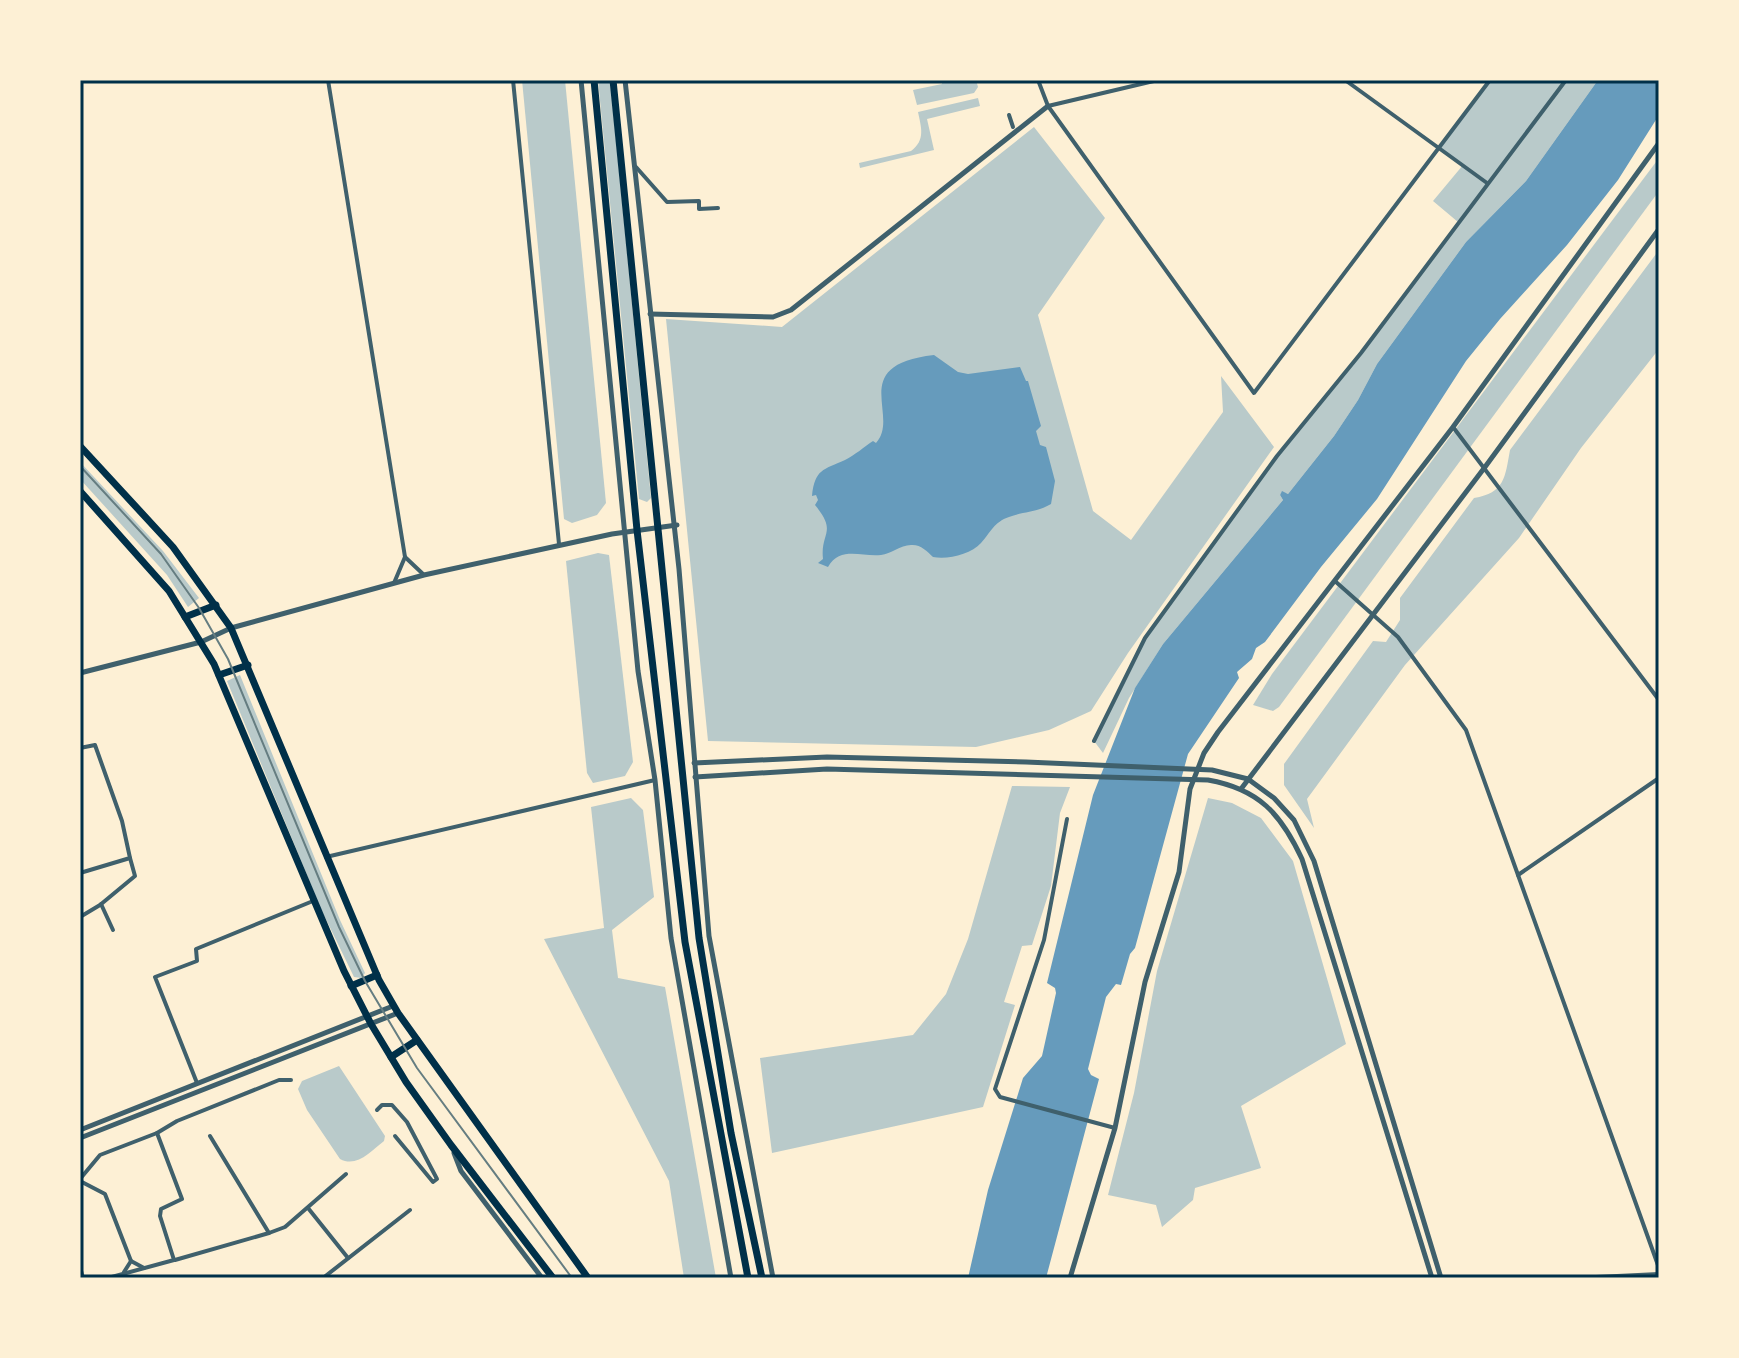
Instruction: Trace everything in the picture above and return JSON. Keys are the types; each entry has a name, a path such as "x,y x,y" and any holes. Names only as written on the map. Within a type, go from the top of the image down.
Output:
{"main road":[{"path":"594,80 637,530 689,966 748,1277"},
{"path":"613,80 706,993 731,1133 762,1278"},
{"path":"80,446 173,547 231,628 326,857 377,975 396,1010 588,1278"},
{"path":"80,491 149,566 201,642 219,675 313,901 369,1021 451,1145 553,1278"},
{"path":"185,617 216,605"},
{"path":"219,675 248,665"},
{"path":"351,986 377,975"},
{"path":"391,1057 417,1040"}],"street":[{"path":"328,80 405,557 394,583"},
{"path":"513,80 559,544"},
{"path":"581,80 638,671 655,780 671,938 731,1278"},
{"path":"625,80 675,526 709,936 773,1278"},
{"path":"1038,80 1048,106 1254,393 1490,80"},
{"path":"650,314 773,317 791,310 1048,106 1158,80"},
{"path":"1345,80 1487,183"},
{"path":"1094,741 1145,638 1277,456 1361,353 1566,80"},
{"path":"1009,115 1013,127"},
{"path":"1070,1278 1115,1128 1145,982 1179,872 1187,804 1204,753 1453,427 1659,143"},
{"path":"635,166 667,202 699,201 699,209 718,208"},
{"path":"1241,789 1372,612 1485,467 1659,229"},
{"path":"1453,427 1659,700"},
{"path":"80,673 201,642 231,628 424,575 624,531 675,526"},
{"path":"405,557 424,575"},
{"path":"1336,582 1398,637 1466,730 1659,1271 1575,1278"},
{"path":"80,748 95,745 122,821 135,876 80,917"},
{"path":"694,763 827,757 1074,764 1212,770 1248,779 1274,798 1294,820 1314,861 1441,1278"},
{"path":"695,777 827,769 1208,780 1241,789 1273,810 1292,836 1302,859 1432,1278"},
{"path":"1518,875 1659,778"},
{"path":"326,857 655,780"},
{"path":"1067,819 1044,940 995,1089 1000,1097 1115,1128"},
{"path":"80,873 130,858"},
{"path":"198,1084 155,977 197,961 196,949 313,901"},
{"path":"101,904 113,930"},
{"path":"80,1138 396,1010"},
{"path":"80,1130 369,1021"},
{"path":"144,1268 131,1261 105,1194 80,1180 100,1155 279,1080 291,1080"},
{"path":"377,1110 382,1105 392,1105 407,1122 437,1179 433,1182 395,1136"},
{"path":"157,1133 182,1199 161,1209 160,1216 174,1260"},
{"path":"210,1136 269,1233"},
{"path":"451,1145 461,1171 542,1278"},
{"path":"108,1278 285,1227 346,1174"},
{"path":"308,1208 348,1258"},
{"path":"323,1278 410,1210"},
{"path":"123,1274 131,1261"},
{"path":"80,1267 83,1278"}],"shaded area":[{"path":"522,80 565,80 606,503 597,515 572,523 564,519"},
{"path":"598,80 610,80 651,498 647,502 639,499"},
{"path":"942,80 976,80 978,87 974,93 917,105 913,90 942,84"},
{"path":"1490,80 1598,80 1526,181 1466,242 1377,364 1334,436 1288,494 1282,492 1283,500 1163,644 1129,698 1103,753 1094,741 1145,638 1277,456 1361,353 1458,222 1433,201 1463,165 1437,148"},
{"path":"978,98 980,106 927,119 934,150 860,168 859,163 911,151 916,147 921,133 918,112"},
{"path":"1034,127 1105,218 1038,315 1093,511 1131,540 1223,412 1221,376 1274,447 1128,653 1091,711 1049,730 976,747 708,741 666,319 782,327"},
{"path":"1659,158 1659,191 1279,707 1273,711 1253,705 1272,674"},
{"path":"1659,250 1659,349 1581,448 1519,538 1405,665 1307,799 1314,828 1284,785 1284,764 1373,641 1386,642 1400,620 1400,598 1474,498 1498,488 1505,476 1510,450"},
{"path":"80,462 163,551 199,598 188,607 167,575 80,479"},
{"path":"598,553 609,555 633,762 625,776 593,783 587,773 566,561"},
{"path":"240,675 340,920 365,973 361,978 354,977 321,909 227,681"},
{"path":"1012,786 1070,787 1060,813 1051,886 1032,945 1022,946 1004,1002 1015,1005 983,1107 772,1153 760,1058 913,1035 946,994 968,939"},
{"path":"631,798 643,810 654,897 612,930 618,978 665,987 716,1278 684,1278 669,1181 544,939 604,928 591,807"},
{"path":"1208,798 1232,803 1261,818 1293,861 1346,1044 1241,1106 1261,1168 1195,1188 1193,1200 1162,1227 1156,1205 1108,1195 1134,1093 1157,971"},
{"path":"339,1066 385,1136 384,1141 358,1160 340,1159 307,1110 298,1089 302,1081"}],"water":[{"path":"1598,80 1659,80 1659,115 1618,180 1567,245 1466,361 1377,499 1265,642 1256,648 1252,659 1237,672 1239,678 1188,754 1135,948 1130,954 1121,985 1116,984 1106,997 1088,1069 1091,1075 1099,1079 1046,1278 968,1278 988,1190 1023,1078 1042,1056 1056,993 1055,988 1047,983 1093,795 1135,688 1163,644 1283,500 1280,495 1282,491 1288,494 1334,436 1377,364 1466,242 1526,181"},
{"path":"934,355 958,372 968,374 1020,367 1028,381 1041,426 1036,431 1040,445 1046,447 1055,481 1051,504 1004,519 977,547 959,555 933,557 926,550 911,545 881,555 845,555 828,567 818,563 823,559 827,527 815,505 818,500 816,495 812,496 815,480 826,469 873,441 876,443 882,432 881,393 891,369 907,361"}],"railway":[{"path":"80,466 161,554 199,608 228,659 339,927 365,981 417,1068 572,1278"}]}
